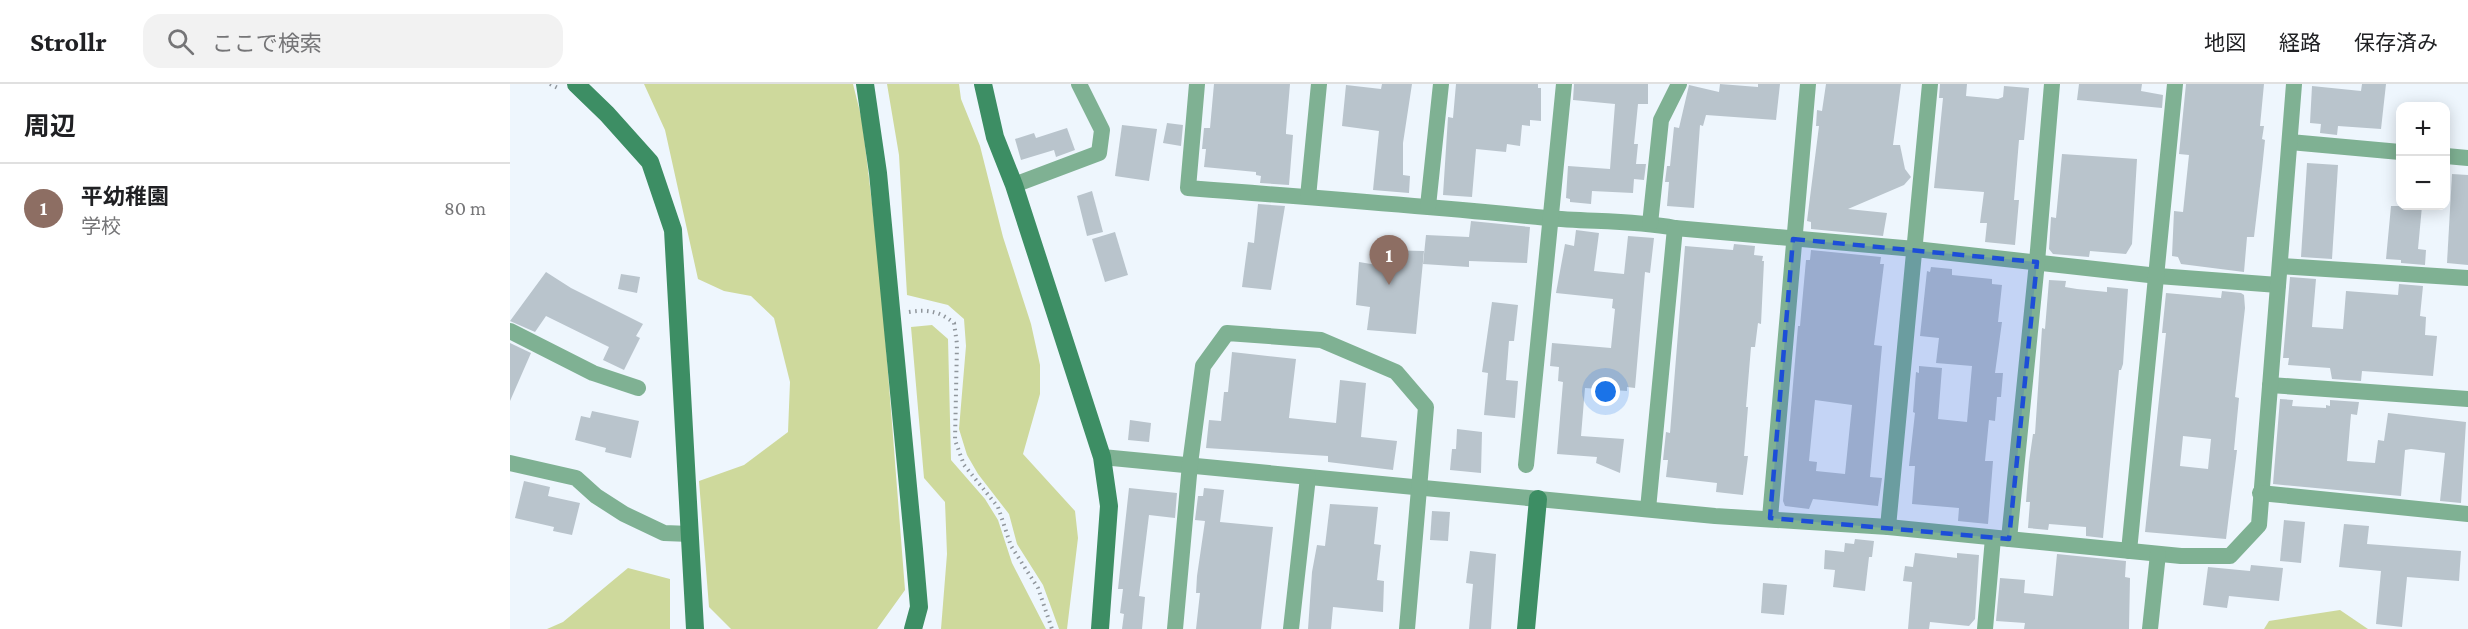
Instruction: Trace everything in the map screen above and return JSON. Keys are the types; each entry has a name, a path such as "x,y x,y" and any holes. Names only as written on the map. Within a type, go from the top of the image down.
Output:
{"street":[{"path":"865,84 878,172 914,549 919,608 913,629"},
{"path":"983,84 994,137 1014,186 1102,457 1109,506 1100,629"},
{"path":"1014,186 1099,153 1102,130 1079,84"},
{"path":"1197,84 1188,188 1650,224 1915,249 2158,276 2278,285"},
{"path":"1308,197 1319,84"},
{"path":"1428,206 1441,84"},
{"path":"1526,465 1564,84"},
{"path":"1650,224 1661,120 1679,84"},
{"path":"1770,518 1808,84"},
{"path":"1888,527 1930,84"},
{"path":"1985,629 2001,538 2037,262 2052,84"},
{"path":"2129,551 2158,276 2175,84"},
{"path":"1102,457 1190,464 1421,489 1888,527 2158,554 2230,556 2259,525 2294,84"},
{"path":"573,89 607,114 650,162 672,230 695,629"},
{"path":"2290,142 2396,152"},
{"path":"2450,156 2468,158"},
{"path":"1648,509 1675,228"},
{"path":"2280,266 2468,278"},
{"path":"510,331 593,373 638,388"},
{"path":"1175,629 1190,464 1203,366 1227,333 1321,340 1396,372 1426,407 1421,489 1407,629"},
{"path":"2270,385 2468,399"},
{"path":"510,463 576,478 596,496 624,514 664,532 690,534"},
{"path":"1291,629 1308,477"},
{"path":"2260,493 2468,514"},
{"path":"1526,629 1538,499"},
{"path":"2150,629 2158,554"}],"path":[{"path":"550,84 573,89"},
{"path":"909,312 925,310 942,314 954,323 957,344 955,419 958,453 964,465 998,507 1011,546 1038,588 1052,629"}],"highlighted area":[{"path":"1793,239 2037,262 2009,539 1770,518"}],"green space":[{"path":"644,84 853,84 862,120 880,270 905,590 877,629 731,629 709,607 699,481 744,465 788,432 790,382 774,318 751,296 724,291 698,279 665,130"},
{"path":"887,84 959,84 961,99 980,146 1003,237 1031,324 1040,365 1040,394 1023,454 1075,511 1078,538 1067,629 1059,629 1043,585 1017,544 1009,514 978,474 967,455 959,429 966,346 964,319 948,305 907,295 899,155"},
{"path":"932,325 948,339 951,460 985,499 998,520 1012,563 1046,629 941,629 947,554 945,502 924,478 911,327"},
{"path":"628,568 670,579 670,629 547,629 563,622"},
{"path":"2340,610 2368,629 2264,629 2269,621"}],"building":[{"path":"1214,84 1290,84 1286,131 1286,134 1293,135 1289,185 1260,183 1261,176 1256,175 1256,172 1204,167 1206,149 1202,149 1204,128 1210,128"},
{"path":"1382,84 1412,84 1403,143 1403,175 1410,176 1409,193 1373,190 1379,131 1342,126 1346,85 1381,89"},
{"path":"1456,84 1538,84 1538,88 1541,88 1541,121 1530,120 1530,126 1522,125 1520,146 1507,144 1506,152 1476,149 1472,197 1443,195 1448,117 1453,118"},
{"path":"1574,84 1648,84 1648,104 1638,104 1634,144 1638,144 1636,164 1646,164 1644,180 1634,179 1633,193 1592,191 1591,204 1570,202 1570,199 1566,198 1568,166 1610,169 1615,104 1573,100"},
{"path":"1720,84 1758,87 1758,84 1780,84 1776,120 1706,115 1703,126 1700,125 1694,208 1667,206 1669,182 1665,182 1667,166 1670,166 1674,127 1679,128 1689,85 1719,92"},
{"path":"1826,84 1901,84 1893,145 1900,145 1905,169 1911,177 1904,185 1848,209 1887,213 1883,236 1811,229 1811,222 1807,221 1819,126 1816,126 1817,110 1822,111"},
{"path":"1940,84 1967,84 1966,96 1998,99 2003,97 2004,86 2029,88 2024,140 2019,140 2014,200 2019,200 2015,245 1985,242 1987,223 1980,223 1984,192 1934,188 1943,98 1939,98"},
{"path":"2079,84 2142,84 2141,91 2163,95 2162,108 2077,100"},
{"path":"2186,84 2264,84 2260,126 2264,126 2262,139 2265,140 2262,169 2254,237 2247,237 2244,272 2181,264 2178,257 2172,256 2174,211 2183,212 2189,155 2179,154"},
{"path":"2362,84 2386,84 2381,129 2338,126 2337,135 2320,133 2321,124 2310,123 2312,86 2361,91"},
{"path":"1167,123 1183,125 1181,146 1163,143"},
{"path":"1122,125 1157,129 1149,181 1115,176"},
{"path":"1067,128 1075,150 1056,157 1054,150 1021,160 1015,139 1034,133 1036,138"},
{"path":"2062,154 2137,159 2132,244 2126,254 2090,251 2089,257 2053,254 2049,249 2051,217 2056,218"},
{"path":"2307,163 2338,165 2332,259 2301,257"},
{"path":"2452,174 2468,175 2468,265 2447,263"},
{"path":"1092,191 1103,232 1087,236 1077,196"},
{"path":"1258,204 1285,206 1271,290 1242,287 1248,242 1254,243"},
{"path":"2391,206 2396,206 2396,210 2422,210 2418,249 2426,250 2425,265 2386,259"},
{"path":"1471,221 1530,227 1527,263 1469,261 1469,267 1423,264 1426,235 1469,237"},
{"path":"1576,230 1599,233 1594,271 1624,274 1628,236 1654,238 1650,273 1645,272 1635,388 1627,387 1627,391 1585,388 1581,436 1624,439 1620,473 1596,463 1597,457 1557,454 1563,382 1558,381 1559,367 1550,366 1552,343 1611,348 1615,309 1612,308 1613,299 1556,293 1565,244 1574,246"},
{"path":"1115,232 1128,275 1105,282 1092,239"},
{"path":"1734,244 1755,246 1754,255 1763,256 1762,261 1764,261 1761,324 1758,323 1755,347 1751,347 1744,456 1748,456 1743,495 1716,492 1717,483 1666,477 1668,460 1663,460 1666,432 1670,433 1685,246 1733,250"},
{"path":"1380,250 1424,251 1416,334 1367,330 1370,307 1356,305 1359,262 1377,265"},
{"path":"1811,250 1881,257 1880,264 1884,264 1874,345 1882,346 1870,477 1882,478 1878,506 1813,499 1809,509 1785,506 1783,501 1798,326 1800,326 1806,260 1810,260","holes":["1815,400 1852,405 1845,474 1816,471 1817,462 1809,461"]},
{"path":"1931,267 1952,269 1952,275 1992,279 1992,284 2002,285 1998,322 2002,322 1995,373 2003,373 2001,397 1997,397 1995,421 1989,420 1985,461 1993,461 1988,524 1958,521 1959,508 1912,504 1915,466 1909,466 1915,413 1913,412 1916,372 1919,373 1919,366 1942,368 1938,419 1967,422 1972,366 1936,363 1939,338 1920,336 1927,271 1930,272"},
{"path":"546,272 571,288 643,324 636,336 640,338 624,370 603,360 609,347 546,316 535,332 510,321"},
{"path":"621,274 640,277 637,293 618,289"},
{"path":"2290,277 2316,279 2312,327 2343,329 2346,291 2398,295 2399,284 2423,286 2420,316 2426,317 2425,335 2437,336 2433,376 2362,371 2361,381 2332,379 2330,368 2288,365 2289,358 2283,358"},
{"path":"2049,280 2066,281 2065,287 2077,289 2107,292 2107,287 2128,289 2123,364 2119,370 2103,538 2086,536 2086,527 2049,524 2048,530 2028,528 2030,502 2026,502 2029,462 2033,434 2035,434 2042,328 2045,329"},
{"path":"2222,291 2241,293 2244,295 2245,308 2235,397 2239,398 2234,450 2237,450 2226,539 2145,532 2166,333 2162,333 2166,293 2221,298","holes":["2183,436 2211,439 2208,469 2180,466"]},
{"path":"1492,302 1518,305 1514,341 1509,341 1506,380 1518,381 1515,418 1484,415 1488,373 1482,372"},
{"path":"510,343 531,353 510,401"},
{"path":"1232,352 1296,359 1289,418 1336,423 1340,380 1366,383 1361,437 1397,441 1393,470 1328,462 1328,456 1206,448 1209,420 1221,421 1224,392 1228,392"},
{"path":"2280,399 2293,400 2292,406 2326,408 2326,405 2330,406 2330,400 2359,402 2357,415 2351,414 2347,461 2375,463 2378,440 2384,441 2388,413 2466,422 2461,503 2440,501 2445,453 2411,449 2405,450 2401,496 2273,484"},
{"path":"592,411 639,421 631,458 605,452 606,448 575,440 581,416 590,418"},
{"path":"1130,420 1151,423 1149,442 1128,440"},
{"path":"1457,429 1482,432 1481,473 1450,470 1452,449 1456,449"},
{"path":"524,481 550,487 548,496 580,503 572,535 553,531 554,527 515,518"},
{"path":"1129,488 1177,493 1175,518 1149,515 1139,596 1145,597 1142,629 1122,629 1124,614 1120,613 1123,589 1118,589"},
{"path":"1204,488 1224,490 1220,522 1273,527 1261,629 1196,629 1200,593 1196,593 1197,576 1205,521 1195,520 1198,496 1203,496"},
{"path":"1330,504 1378,507 1374,544 1381,545 1377,580 1384,581 1383,612 1333,607 1331,629 1308,629 1312,572 1317,545 1325,546"},
{"path":"1432,511 1450,512 1448,541 1430,540"},
{"path":"2284,520 2305,522 2301,563 2280,561"},
{"path":"2344,524 2369,526 2367,544 2461,551 2459,581 2407,577 2402,627 2376,624 2381,571 2339,567"},
{"path":"1855,539 1874,541 1872,557 1869,557 1865,591 1833,587 1835,570 1824,569 1825,550 1844,552 1845,543 1854,544"},
{"path":"1470,551 1496,554 1491,629 1469,629 1473,584 1466,583"},
{"path":"1915,553 1957,558 1957,553 1979,555 1975,619 1969,626 1930,622 1929,629 1908,629 1912,582 1903,581 1905,566 1913,567"},
{"path":"2057,554 2126,561 2125,577 2130,578 2129,629 2024,629 2025,623 1996,621 2000,578 2025,580 2024,593 2053,596"},
{"path":"2251,565 2283,568 2279,601 2229,596 2227,608 2203,605 2208,567 2250,571"},
{"path":"1763,583 1787,585 1784,615 1761,613"}],"place":[{"name":"平幼稚園","path":"1389,285"}]}
